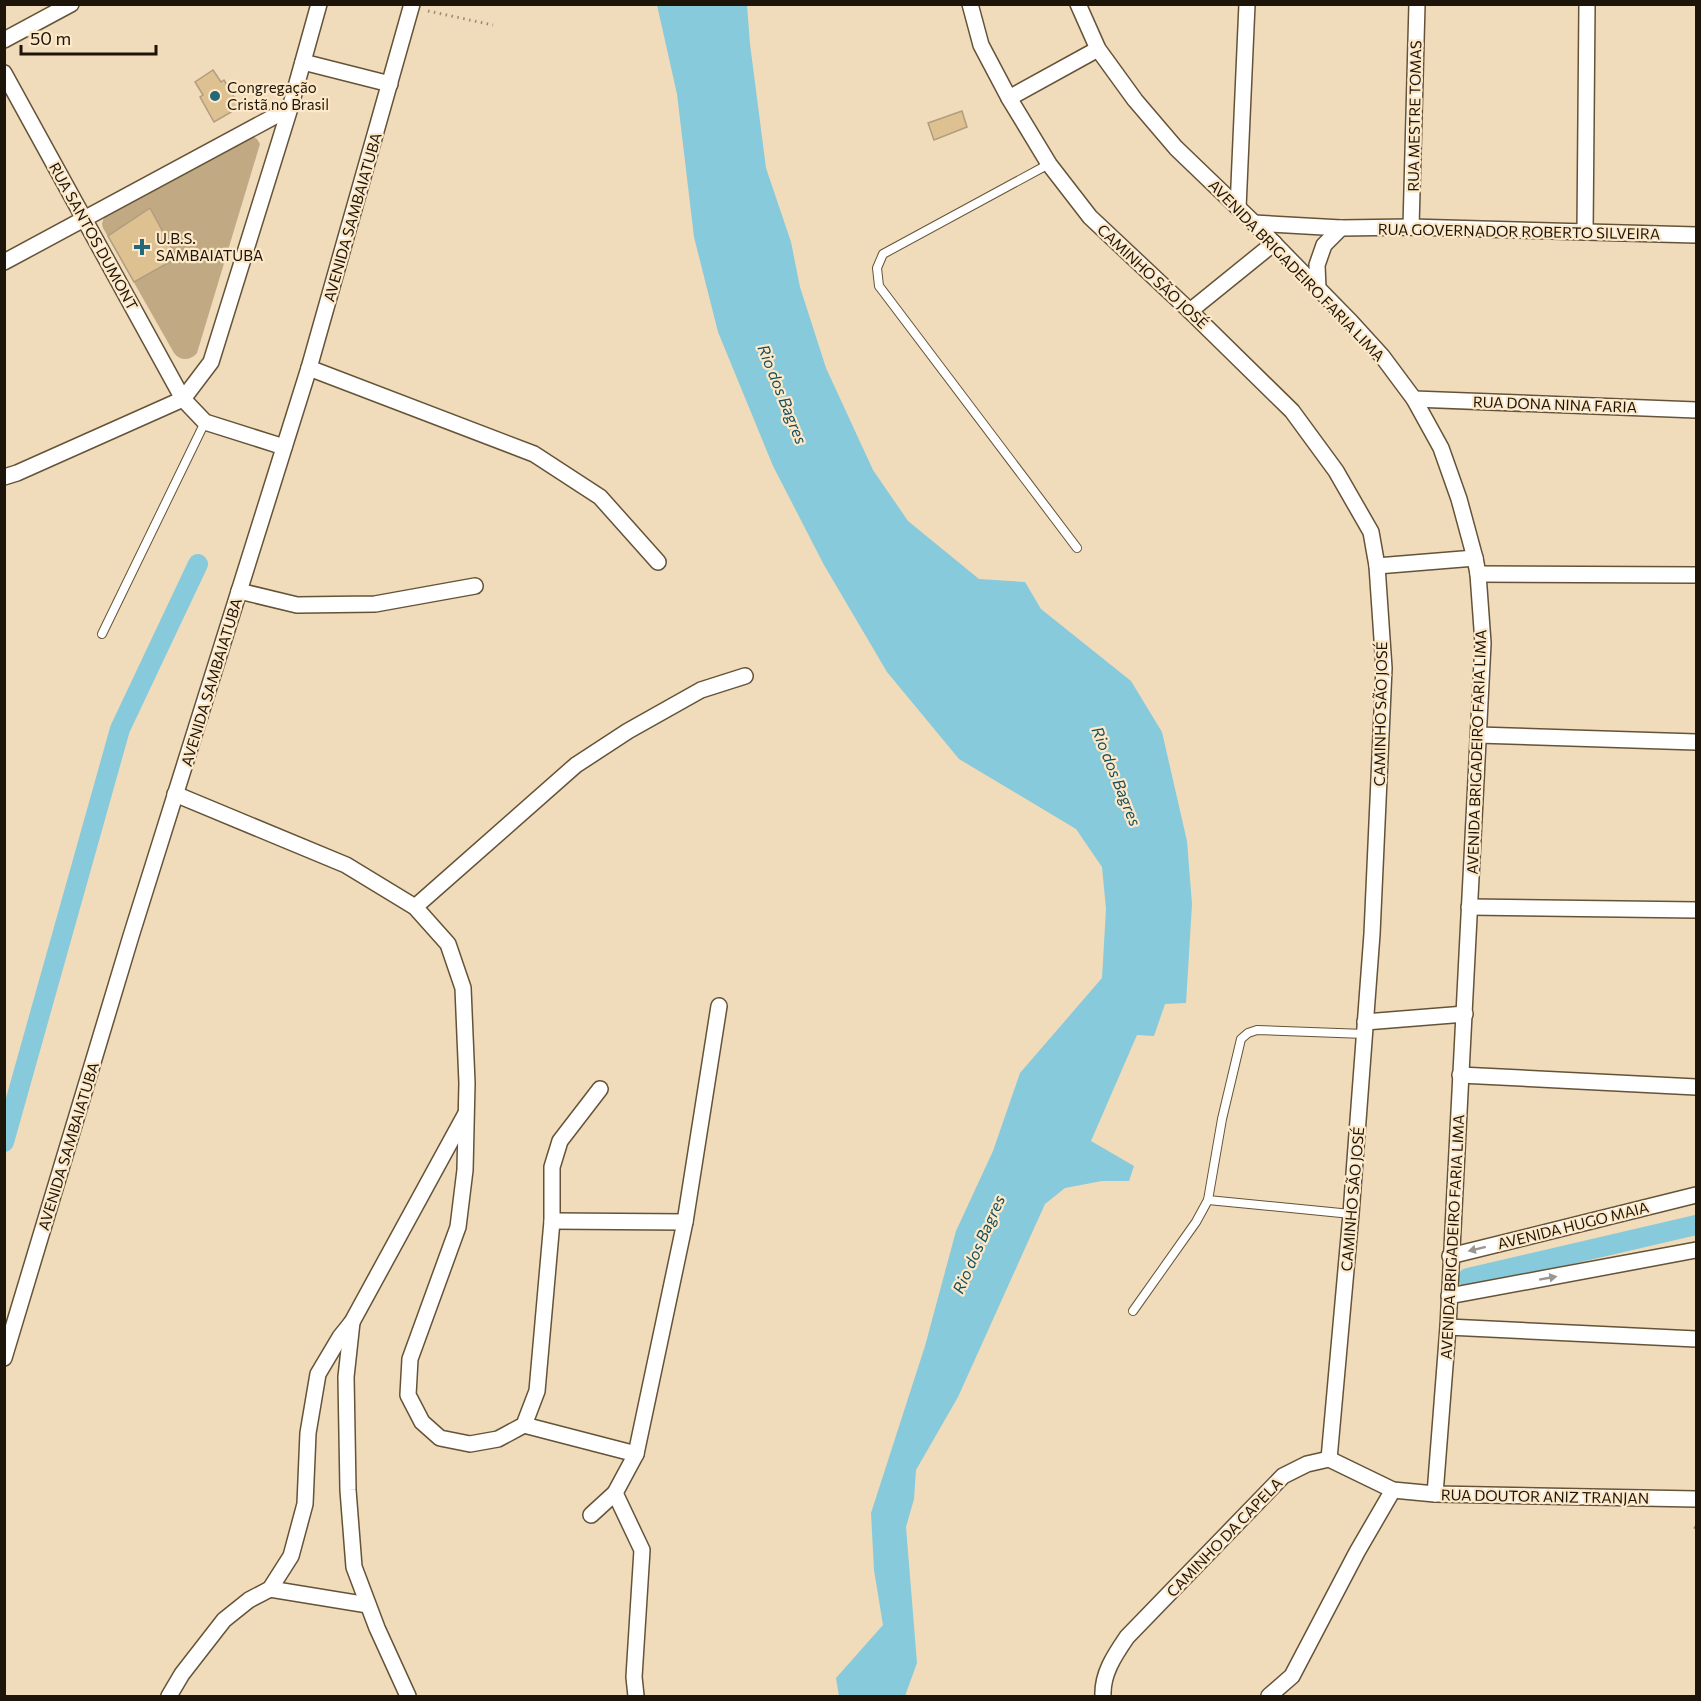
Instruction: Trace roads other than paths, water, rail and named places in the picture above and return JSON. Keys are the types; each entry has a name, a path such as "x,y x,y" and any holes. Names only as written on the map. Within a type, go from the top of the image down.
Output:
{"street":[{"path":"4,40 71,4"},
{"path":"4,477 183,399 211,362 290,108 319,4"},
{"name":"CAMINHO SÃO JOSÉ","path":"970,4 981,45 1009,98 1049,164 1090,217 1292,411 1336,471 1371,531 1377,566 1384,668 1372,934 1351,1214 1329,1458"},
{"name":"AVENIDA BRIGADEIRO FARIA LIMA","path":"1078,4 1098,49 1135,100 1176,148 1351,321 1383,356 1414,399 1441,448 1459,499 1475,558 1483,643 1448,1327 1435,1494"},
{"path":"1238,207 1247,4"},
{"name":"RUA MESTRE TOMAS","path":"1411,227 1417,4"},
{"path":"1585,232 1587,4"},
{"name":"AVENIDA SAMBAIATUBA","path":"4,1358 131,936 309,368 412,6"},
{"path":"1009,98 1098,49"},
{"path":"303,62 390,84"},
{"name":"RUA SANTOS DUMONT","path":"4,73 183,399 205,422"},
{"path":"4,262 290,108"},
{"name":"RUA GOVERNADOR ROBERTO SILVEIRA","path":"1254,223 1341,228 1411,227 1696,235"},
{"path":"1318,289 1317,265 1324,245 1341,228"},
{"path":"1190,311 1274,243"},
{"path":"309,368 534,454 600,497 658,562"},
{"name":"RUA DONA NINA FARIA","path":"1414,399 1696,410"},
{"path":"205,422 284,447"},
{"path":"1377,566 1475,558"},
{"path":"1478,574 1696,575"},
{"path":"239,591 297,605 375,604 475,586"},
{"path":"415,907 576,765 628,731 701,690 745,676"},
{"path":"1478,735 1696,742"},
{"path":"176,794 346,865 415,907 448,944 463,988 465,1170 458,1227 410,1359 408,1395 422,1422 440,1438 470,1444 498,1439 524,1425 537,1391 552,1221 552,1167 560,1141 600,1089"},
{"path":"1469,907 1696,910"},
{"path":"591,1515 615,1493 636,1454 685,1222 719,1006"},
{"path":"1365,1028 1465,1014"},
{"path":"1460,1076 1696,1087"},
{"path":"169,1696 182,1674 224,1620 249,1600 270,1589 291,1556 305,1504 308,1433 318,1374 340,1337 352,1322 466,1113"},
{"name":"AVENIDA HUGO MAIA","path":"1450,1256 1696,1195"},
{"path":"552,1221 685,1222"},
{"path":"1449,1296 1696,1250"},
{"path":"352,1322 346,1377 348,1490 354,1567 377,1628 408,1696"},
{"path":"1448,1327 1696,1339"},
{"path":"524,1425 636,1454"},
{"path":"1269,1696 1292,1676 1357,1552 1393,1490 1329,1458"},
{"name":"CAMINHO DA CAPELA","path":"1103,1696 1102,1684 1112,1658 1127,1637 1283,1476 1307,1464 1329,1458"},
{"name":"RUA DOUTOR ANIZ TRANJAN","path":"1393,1490 1435,1494 1696,1499"},
{"path":"615,1493 642,1550 634,1677 636,1696"},
{"path":"270,1589 368,1605"}],"lane":[{"path":"1049,164 884,254 877,268 879,286 1077,548"},
{"path":"102,634 205,422"},
{"path":"1133,1311 1209,1200 1222,1119 1241,1039 1257,1030 1365,1028"},
{"path":"1209,1200 1351,1214"}],"water":[{"name":"Rio dos Bagres","path":"657,5 747,5 766,168 791,242 800,287 826,368 873,470 908,521 979,579 1025,582 1041,609 1131,681 1162,732 1187,841 1192,904 1186,1003 1165,1004 1154,1036 1137,1035 1091,1141 1134,1166 1129,1181 1102,1181 1065,1188 1045,1204 958,1397 916,1470 914,1499 906,1527 917,1663 905,1696 839,1696 836,1678 883,1625 874,1570 871,1513 925,1346 956,1231 993,1151 1020,1073 1102,978 1106,909 1102,867 1076,829 959,759 887,672 824,565 773,466 718,332 694,237 677,94"}],"waterway":[{"path":"4,1142 120,729 198,564"},
{"path":"1468,1278 1696,1225"}],"place":[{"name":"Congregação Cristã no Brasil","path":"215,96"},
{"name":"U.B.S. SAMBAIATUBA","path":"142,247"}]}
